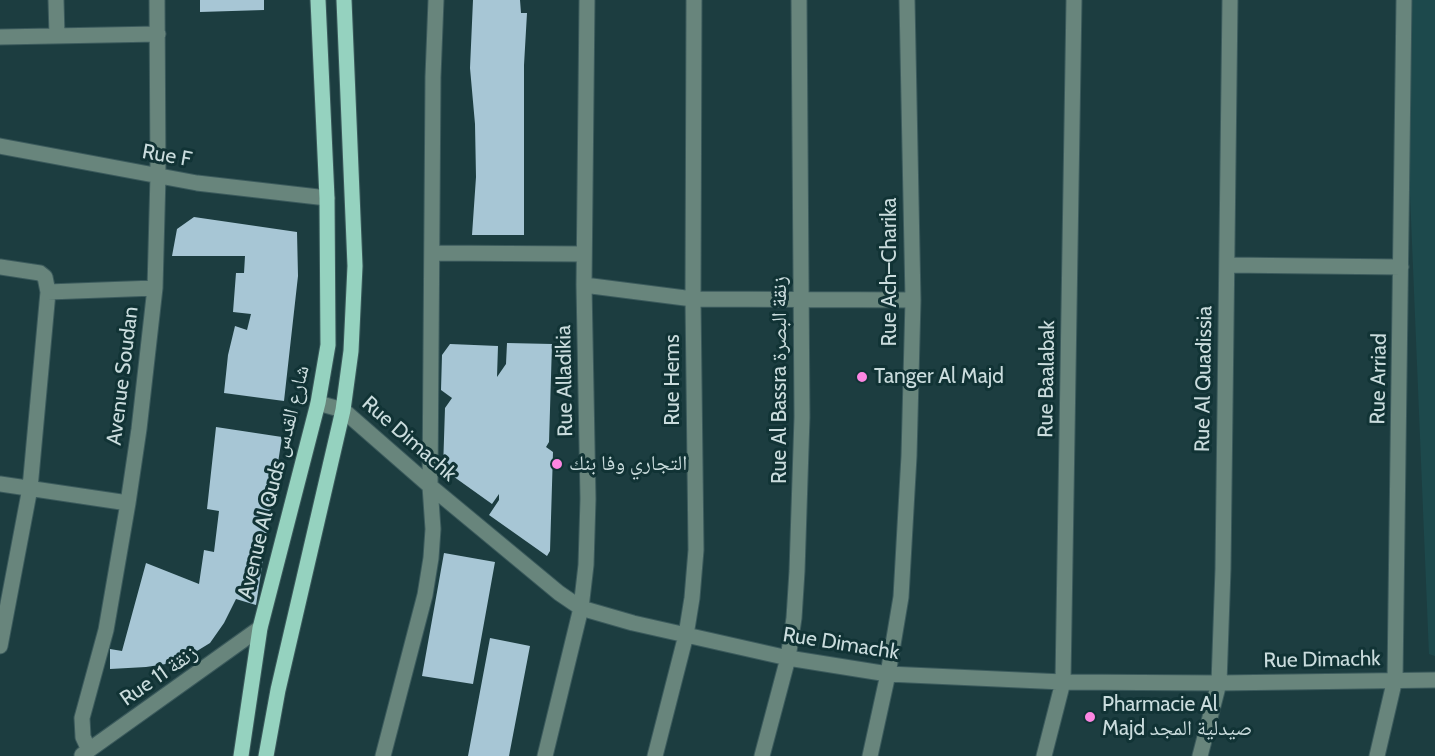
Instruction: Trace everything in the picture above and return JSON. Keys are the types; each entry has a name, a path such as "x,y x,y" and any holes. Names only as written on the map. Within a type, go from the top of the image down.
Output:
{"main road":[{"name":"Avenue Al Quds شارع القدس","path":"241,756 260,628 318,403 327,345 329,283 327,198 318,0"},
{"path":"266,756 278,690 343,410 351,351 355,267 344,0"}],"street":[{"path":"56,0 57,36"},
{"name":"Avenue Soudan","path":"85,753 82,718 106,630 128,503 155,288 158,175 157,0"},
{"path":"383,756 425,595 432,558 433,529 430,486 433,77 436,0"},
{"name":"Rue Alladikia","path":"545,756 581,608 586,565 588,499 584,254 587,0"},
{"name":"Rue Hems","path":"655,756 686,635 696,550 693,299 694,0"},
{"name":"Rue Al Bassra زنقة البصرة","path":"762,756 788,658 794,618 797,571 802,417 799,0"},
{"name":"Rue Ach–Charika","path":"870,756 888,674 901,597 909,456 913,300 907,0"},
{"name":"Rue Baalabak","path":"1044,756 1064,682 1074,0"},
{"name":"Rue Al Quadissia","path":"1200,756 1219,683 1223,569 1230,0"},
{"name":"Rue Arriad","path":"1377,756 1395,679 1404,0"},
{"path":"0,37 158,34"},
{"name":"Rue F","path":"0,146 197,183 327,198"},
{"path":"432,253 584,254"},
{"path":"1227,265 1401,267"},
{"path":"0,267 40,273 45,277 48,292 30,488 0,646"},
{"path":"584,285 693,299 913,300"},
{"path":"48,292 155,288"},
{"name":"Rue Dimachk","path":"318,403 343,410 559,593 581,608 633,623 788,658 888,674 1064,682 1219,683 1435,680"},
{"path":"0,484 128,503"},
{"name":"Rue 11 زنقة","path":"85,753 260,628"}],"shaded area":[{"path":"1402,0 1435,0 1435,656 1429,654"}],"building":[{"path":"200,0 264,0 264,10 200,12"},
{"path":"473,0 520,0 521,13 527,13 524,65 524,235 472,235 476,177 475,124 470,68"},
{"path":"194,217 297,232 298,276 284,401 224,393 228,355 235,326 247,330 251,314 233,312 236,273 244,273 245,256 172,256 177,229"},
{"path":"507,343 552,344 549,442 546,447 553,452 550,551 547,556 489,515 499,500 499,494 492,504 443,469 445,408 452,398 441,390 442,355 450,344 498,346 497,377 506,364"},
{"path":"216,427 282,437 256,605 236,599 224,623 210,643 179,662 110,669 110,649 122,651 146,563 199,584 204,550 214,552 219,511 207,509"},
{"path":"444,553 495,562 473,684 422,676"},
{"path":"490,638 530,646 509,756 468,756"}],"place":[{"name":"Tanger Al Majd","path":"862,377"},
{"name":"التجاري وفا بنك","path":"557,464"},
{"name":"Pharmacie Al Majd صيدلية المجد","path":"1090,717"}]}
